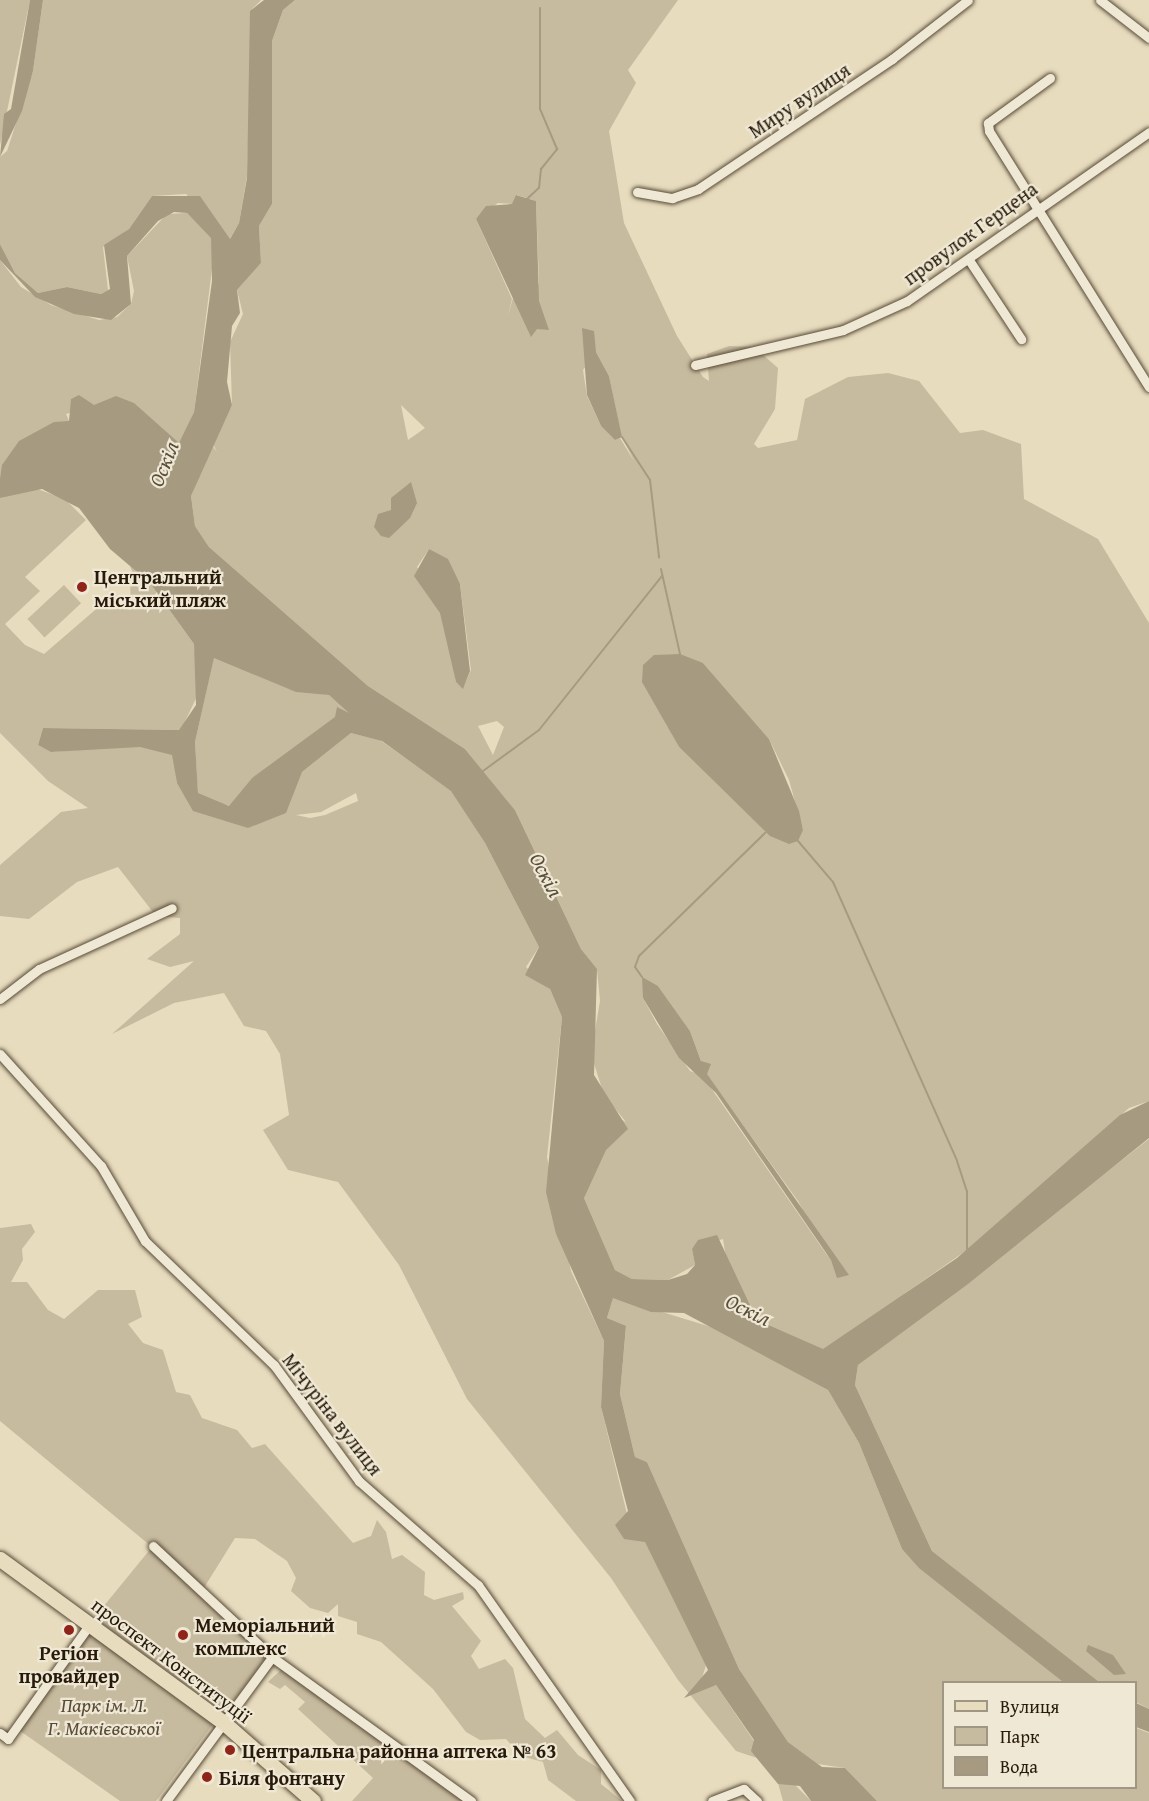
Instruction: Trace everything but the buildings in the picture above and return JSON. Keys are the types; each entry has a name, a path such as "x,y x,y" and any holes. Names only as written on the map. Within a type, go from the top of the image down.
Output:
{"main road":[{"name":"проспект Конституції","path":"0,1559 223,1722 314,1801"}],"street":[{"name":"Миру вулиця","path":"637,192 672,198 698,189 892,59 968,0"},
{"path":"1100,0 1149,38"},
{"path":"1050,78 987,124 1034,208 1149,387"},
{"name":"провулок Герцена","path":"695,365 843,330 924,292 969,260 1034,208 1149,132"},
{"path":"969,260 1021,339"},
{"path":"0,999 39,969 172,908"},
{"name":"Мічуріна вулиця","path":"0,1054 101,1166 145,1241 274,1365 359,1480 478,1585 630,1801"},
{"path":"153,1546 272,1657 471,1801"},
{"path":"0,1733 8,1739 90,1624"},
{"path":"166,1801 272,1657"},
{"path":"712,1801 744,1789 757,1801"}],"green space":[{"path":"0,0 30,0 0,145"},
{"path":"43,0 261,0 252,9 247,176 239,223 229,240 186,194 152,196 129,229 103,247 108,290 101,294 67,287 38,293 15,273 0,244 0,157 7,151 33,71"},
{"path":"295,0 678,0 628,70 636,83 609,131 624,223 677,336 703,377 709,381 707,354 729,346 754,347 778,368 775,409 754,444 758,448 797,440 805,399 848,377 888,373 919,381 960,433 983,430 1021,444 1024,499 1098,539 1149,623 1149,1101 1129,1108 967,1250 904,1294 908,1299 824,1351 755,1321 726,1258 723,1239 692,1249 695,1265 668,1280 632,1279 615,1270 584,1198 583,1100 626,1122 604,1095 591,1054 600,1001 597,970 581,949 515,810 465,749 368,686 209,547 195,526 191,496 211,444 217,452 212,442 232,405 230,342 243,314 237,290 261,263 259,226 272,204 272,41 283,10","holes":["517,195 536,201 539,284 513,298 508,316 512,299 476,219 498,203 513,204","596,352 609,376 621,435 634,461 620,438 615,440 601,426 587,396 583,370","401,405 425,428 408,440","429,549 460,584 471,670 463,688 456,682 444,614 417,567","703,663 769,739 789,780 803,830 766,832 679,747 643,682","497,721 504,727 493,755 478,726","658,986 690,1031 706,1074 798,1201 829,1258 702,1075 690,1071 657,1024 643,998"]},
{"path":"187,213 211,237 213,261 194,412 179,445 94,405 66,414 69,421 0,479 0,260 21,287 51,305 99,320 117,317 131,304 134,291 127,256 167,214"},
{"path":"29,486 65,499 86,520 25,577 40,591 5,624 25,645 44,654 102,604 131,610 130,581 139,588 130,566 150,583 194,644 199,692 181,730 43,728 38,745 52,752 139,745 174,754 177,783 248,828 302,772 351,733 380,740 451,790 485,843 539,947 526,967 550,989 562,1017 547,1157 571,1271 604,1341 601,1407 633,1539 645,1541 706,1665 699,1688 716,1685 760,1750 811,1801 783,1801 778,1783 757,1758 736,1751 678,1680 611,1578 467,1399 399,1265 338,1182 288,1170 263,1130 289,1115 280,1054 266,1031 244,1026 224,993 174,1003 112,1034 194,961 170,967 147,959 180,934 180,918 156,916 118,867 77,882 29,919 0,916 0,865 61,812 88,808 48,781 0,733 0,498","holes":["356,793 358,801 325,815 310,818 296,815 321,812"]},
{"path":"64,585 81,603 44,637 27,619"},
{"path":"214,657 329,695 353,715 337,719 268,772 252,778 230,806 198,797 195,742"},
{"path":"1149,1139 1149,1709 1137,1703 1137,1681 1096,1681 932,1551 855,1385 858,1365"},
{"path":"31,1224 35,1232 22,1249 23,1260 11,1282 27,1282 48,1310 64,1319 98,1290 135,1290 142,1317 128,1324 143,1343 163,1350 176,1392 190,1395 202,1418 237,1430 252,1448 265,1444 353,1543 371,1536 377,1520 386,1532 392,1559 402,1555 425,1572 424,1595 434,1600 463,1592 464,1599 452,1606 481,1641 471,1656 479,1669 505,1659 513,1668 525,1719 545,1738 557,1730 578,1755 601,1770 601,1784 622,1801 576,1801 548,1780 543,1762 521,1756 506,1739 480,1740 466,1732 433,1689 381,1642 357,1634 357,1622 338,1616 338,1604 328,1613 310,1608 291,1591 296,1578 287,1561 255,1539 235,1538 202,1591 266,1658 225,1713 94,1618 152,1547 0,1421 0,1228"},
{"path":"613,1297 721,1330 828,1390 859,1443 902,1549 1062,1681 942,1681 942,1789 1137,1789 1137,1728 1149,1733 1149,1801 877,1801 845,1768 818,1764 788,1742 739,1669 647,1462 635,1457 620,1394 626,1327 607,1318"},
{"name":"Парк ім. Л. Г. Макієвської","path":"87,1628 213,1724 156,1801 120,1801 16,1728"},
{"path":"285,1666 471,1801 352,1801 373,1778 298,1709 305,1702 285,1685 280,1689 268,1682"}],"water":[{"path":"30,0 43,0 33,71 22,111 0,157 4,114 11,109"},
{"name":"Оскіл","path":"264,0 295,0 283,10 272,41 272,204 259,226 261,263 237,290 240,313 232,326 227,382 232,405 191,496 195,526 209,547 368,686 465,749 515,810 581,949 597,969 594,1075 628,1129 606,1150 584,1198 615,1270 632,1279 668,1280 687,1274 695,1265 692,1249 698,1240 717,1235 757,1320 823,1349 957,1258 1120,1115 1149,1101 1149,1138 968,1284 858,1365 855,1385 932,1551 1098,1681 1062,1681 919,1568 902,1549 859,1443 828,1390 684,1313 651,1312 613,1298 607,1318 626,1326 620,1394 635,1457 647,1462 739,1669 788,1742 822,1767 845,1768 877,1801 811,1801 800,1786 778,1784 751,1751 754,1740 716,1685 684,1698 708,1670 645,1542 624,1539 615,1525 628,1511 601,1407 604,1341 556,1234 546,1192 562,1017 550,989 525,975 539,947 485,843 451,791 382,741 351,733 302,772 286,813 248,828 193,811 177,783 172,755 140,747 51,752 38,745 43,728 179,730 196,705 194,644 150,583 110,549 79,508 42,489 0,498 0,479 2,465 19,441 54,422 69,421 71,399 79,395 94,405 116,396 134,403 179,443 194,412 212,281 211,238 187,213 174,212 158,221 127,256 131,304 111,320 74,314 35,297 0,260 0,244 15,273 38,293 67,287 101,294 110,289 104,245 129,229 152,196 200,196 230,239 239,223 247,178 250,11","holes":["214,658 296,692 329,695 349,713 337,707 335,717 252,778 229,806 198,793 195,742"]},
{"path":"516,195 536,201 539,301 549,330 537,329 531,337 476,219 486,206 512,204"},
{"path":"582,328 594,331 596,352 609,376 622,437 615,440 601,426 587,395"},
{"path":"411,482 417,503 410,518 389,538 381,536 374,527 378,514 391,510 391,498"},
{"path":"429,549 448,559 460,584 470,671 463,689 456,682 440,613 414,576"},
{"path":"680,654 703,663 769,739 799,811 803,830 798,841 789,844 770,836 679,747 642,682 643,665 654,655"},
{"path":"642,977 658,986 690,1031 701,1061 711,1064 707,1074 849,1275 837,1278 831,1260 716,1093 679,1058 643,998"},
{"path":"1088,1645 1113,1655 1126,1674 1114,1675 1086,1651"},
{"path":"1137,1703 1149,1709 1149,1732 1137,1727"}],"waterway":[{"path":"527,199 539,188 541,169 557,149 540,109 540,8"},
{"path":"622,437 650,480 659,557"},
{"path":"661,569 680,654"},
{"path":"483,771 539,730 662,576"},
{"path":"642,977 635,967 639,956 766,832"},
{"path":"798,841 833,882 957,1161 967,1191 967,1250"}],"place":[{"name":"Центральний міський пляж","path":"82,587"},
{"name":"Регіон провайдер","path":"69,1630"},
{"name":"Меморіальний комплекс","path":"183,1635"},
{"name":"Центральна районна аптека № 63","path":"230,1750"},
{"name":"Біля фонтану","path":"207,1777"}]}
